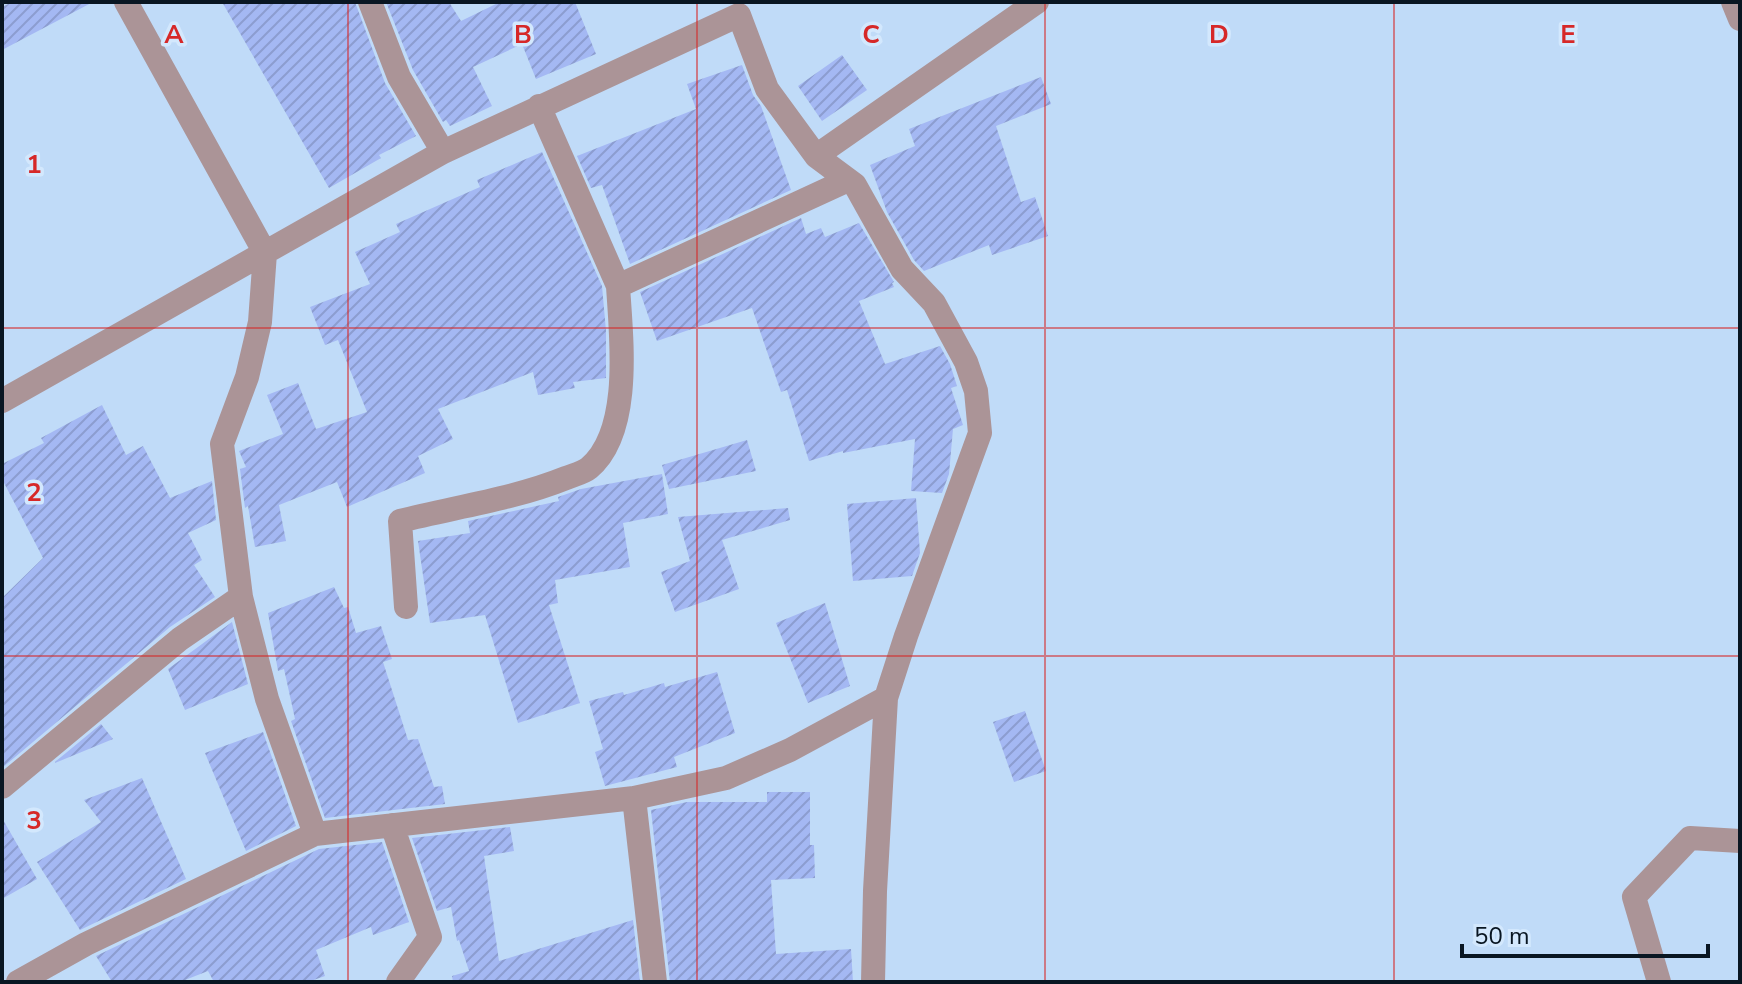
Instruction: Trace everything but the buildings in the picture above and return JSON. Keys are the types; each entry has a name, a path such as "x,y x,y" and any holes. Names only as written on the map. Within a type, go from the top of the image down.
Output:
{"street":[{"path":"126,2 265,253 257,336 247,377 222,444 241,597 267,699 315,834"},
{"path":"370,2 399,77 443,152"},
{"path":"816,156 1037,2"},
{"path":"1733,2 1740,19"},
{"path":"2,401 443,152 738,8 767,89 816,156 855,185 902,269 934,303 966,362 976,391 980,433 886,698 873,982"},
{"path":"406,607 400,521 541,488 588,469 611,434 619,404 623,365 618,286 539,106"},
{"path":"618,286 848,180"},
{"path":"2,787 180,639 241,597"},
{"path":"18,982 86,944 315,834 634,798 726,778 790,750 886,698"},
{"path":"634,798 655,982"},
{"path":"392,825 430,937 398,982"},
{"path":"1659,982 1634,897 1690,838 1740,841"}]}
